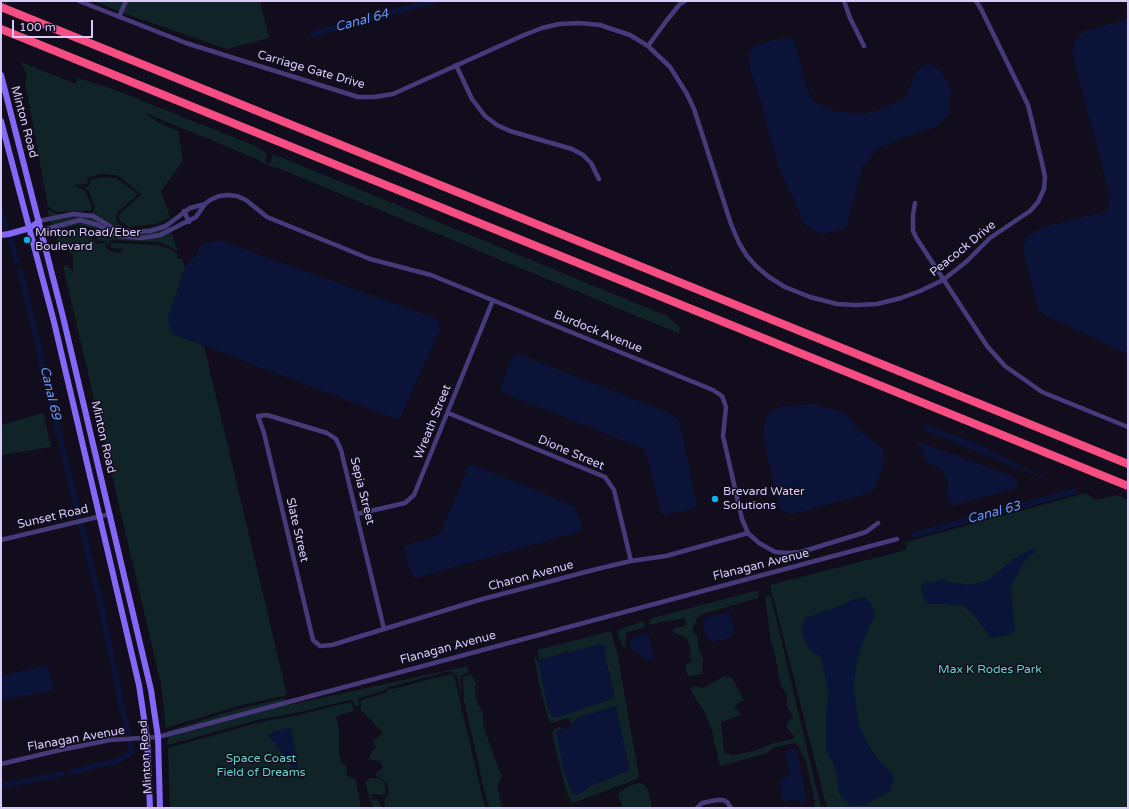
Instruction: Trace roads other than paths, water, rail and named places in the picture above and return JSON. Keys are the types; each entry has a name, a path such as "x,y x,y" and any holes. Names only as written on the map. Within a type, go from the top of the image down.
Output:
{"highway":[{"path":"1,7 1128,464"},
{"path":"1,29 1128,486"}],"main road":[{"name":"Minton Road","path":"1,75 42,230 151,690 158,737 160,808"},
{"name":"Minton Road","path":"1,121 54,322 139,685 147,738 150,808"},
{"path":"1,235 30,228 39,221"},
{"path":"30,228 42,230"}],"street":[{"name":"Carriage Gate Drive","path":"80,1 186,44 358,97 374,97 393,94 524,35 542,28 559,24 580,23 600,25 630,35 648,46"},
{"path":"119,17 126,1"},
{"path":"648,46 680,4 685,1"},
{"path":"844,1 850,18 864,46"},
{"name":"Peacock Drive","path":"648,46 670,67 687,94 694,109 731,224 739,243 747,256 769,277 785,287 810,297 837,304 877,304 901,298 943,280 966,262 990,238 1030,211 1038,202 1044,189 1045,177 1028,106 976,1"},
{"path":"456,65 472,98 485,116 497,125 510,131 572,149 583,155 591,163 599,179"},
{"name":"Burdock Avenue","path":"39,221 73,214 93,216 99,223 118,236 142,238 160,235 189,222 196,217 205,204 219,196 237,196 246,200 267,217 274,220 370,259 431,275 713,390 722,396 726,407 722,436 742,520 748,533 759,543 775,552 802,552 866,532 878,524"},
{"path":"915,203 913,230 917,239 987,346 1005,366 1042,392 1128,427"},
{"name":"Burdock Avenue","path":"42,230 80,220 134,232 150,231 168,224 190,208 205,204"},
{"path":"184,211 189,222"},
{"path":"168,224 173,230"},
{"path":"142,232 142,238"},
{"name":"Wreath Street","path":"357,514 405,503 414,495 493,300"},
{"name":"Dione Street","path":"448,413 605,477 614,490 631,561"},
{"name":"Sepia Street","path":"258,416 267,415 328,433 336,439 341,450 384,629"},
{"name":"Slate Street","path":"258,416 264,433 313,640 320,646"},
{"name":"Sunset Road","path":"1,540 110,514"},
{"name":"Charon Avenue","path":"320,646 332,645 479,600 631,561 666,556 748,533"},
{"name":"Flanagan Avenue","path":"1,764 110,740 158,737 897,539"},
{"path":"697,808 702,803 723,800 727,802 731,808"}],"water":[{"path":"1128,19 1128,354 1039,311 1025,260 1023,247 1027,237 1044,227 1103,212 1108,209 1109,194 1072,52 1076,39 1085,31"},
{"path":"784,37 794,39 805,82 813,101 835,111 864,114 882,109 903,99 917,70 928,63 942,72 951,89 949,114 936,127 878,148 863,166 846,228 823,234 806,227 778,166 760,99 750,69 749,54 753,47"},
{"path":"219,240 437,319 440,330 399,420 173,334 167,320 185,267 196,255 201,245"},
{"path":"518,354 672,414 679,420 697,505 695,508 664,515 661,513 646,452 642,448 503,393 500,390 511,357"},
{"path":"813,404 843,412 862,433 883,448 885,459 875,488 870,493 793,514 784,512 779,507 765,445 763,435 765,421 769,414 779,407"},
{"path":"924,424 980,445 1057,484 922,429"},
{"path":"917,441 1016,478 1017,488 951,506 947,494 948,481 941,469 928,463"},
{"path":"469,465 476,466 572,505 577,510 582,526 581,531 415,578 411,574 404,547 440,534"},
{"path":"1033,548 1037,551 1023,564 1011,587 1015,630 1011,635 991,638 971,612 963,606 928,604 922,595 921,585 928,581 934,583 939,580 944,580 947,582 965,585 979,583 990,579 1013,559"},
{"path":"866,597 872,605 875,615 857,659 854,687 859,725 869,746 880,762 892,773 894,777 890,792 863,805 851,806 839,793 835,768 826,750 828,691 821,658 809,649 801,631 805,618 843,605 854,599"},
{"path":"729,612 735,631 730,638 712,642 706,635 703,623 704,619"},
{"path":"643,633 649,635 654,659 647,660 638,653 631,651 630,642 633,638"},
{"path":"600,644 607,646 604,653 614,693 613,698 558,717 553,717 549,712 539,660"},
{"path":"47,665 54,689 4,700 1,699 1,676"},
{"path":"616,706 630,770 591,786 579,794 573,795 564,773 556,732 573,725 576,719 580,717"},
{"path":"291,727 298,768 304,779 302,780 268,735 272,732"},
{"path":"795,748 802,775 806,799 805,804 801,804 797,799 783,802 781,798 780,779 787,777 789,774 785,752"}],"waterway":[{"name":"Canal 64","path":"313,34 433,1"},
{"name":"Canal 69","path":"1,212 7,230"},
{"name":"Canal 69","path":"10,239 17,261"},
{"name":"Canal 69","path":"20,270 79,517"},
{"name":"Canal 63","path":"914,535 1075,491"},
{"name":"Canal 69","path":"81,525 99,597 128,735"},
{"path":"71,772 117,761 132,752 130,743"},
{"path":"1,786 62,774"}],"place":[{"name":"Minton Road/Eber Boulevard","path":"27,240"},
{"name":"Brevard Water Solutions","path":"715,499"}],"park label":[{"name":"Max K Rodes Park","path":"990,670"},
{"name":"Space Coast Field of Dreams","path":"261,766"}]}
